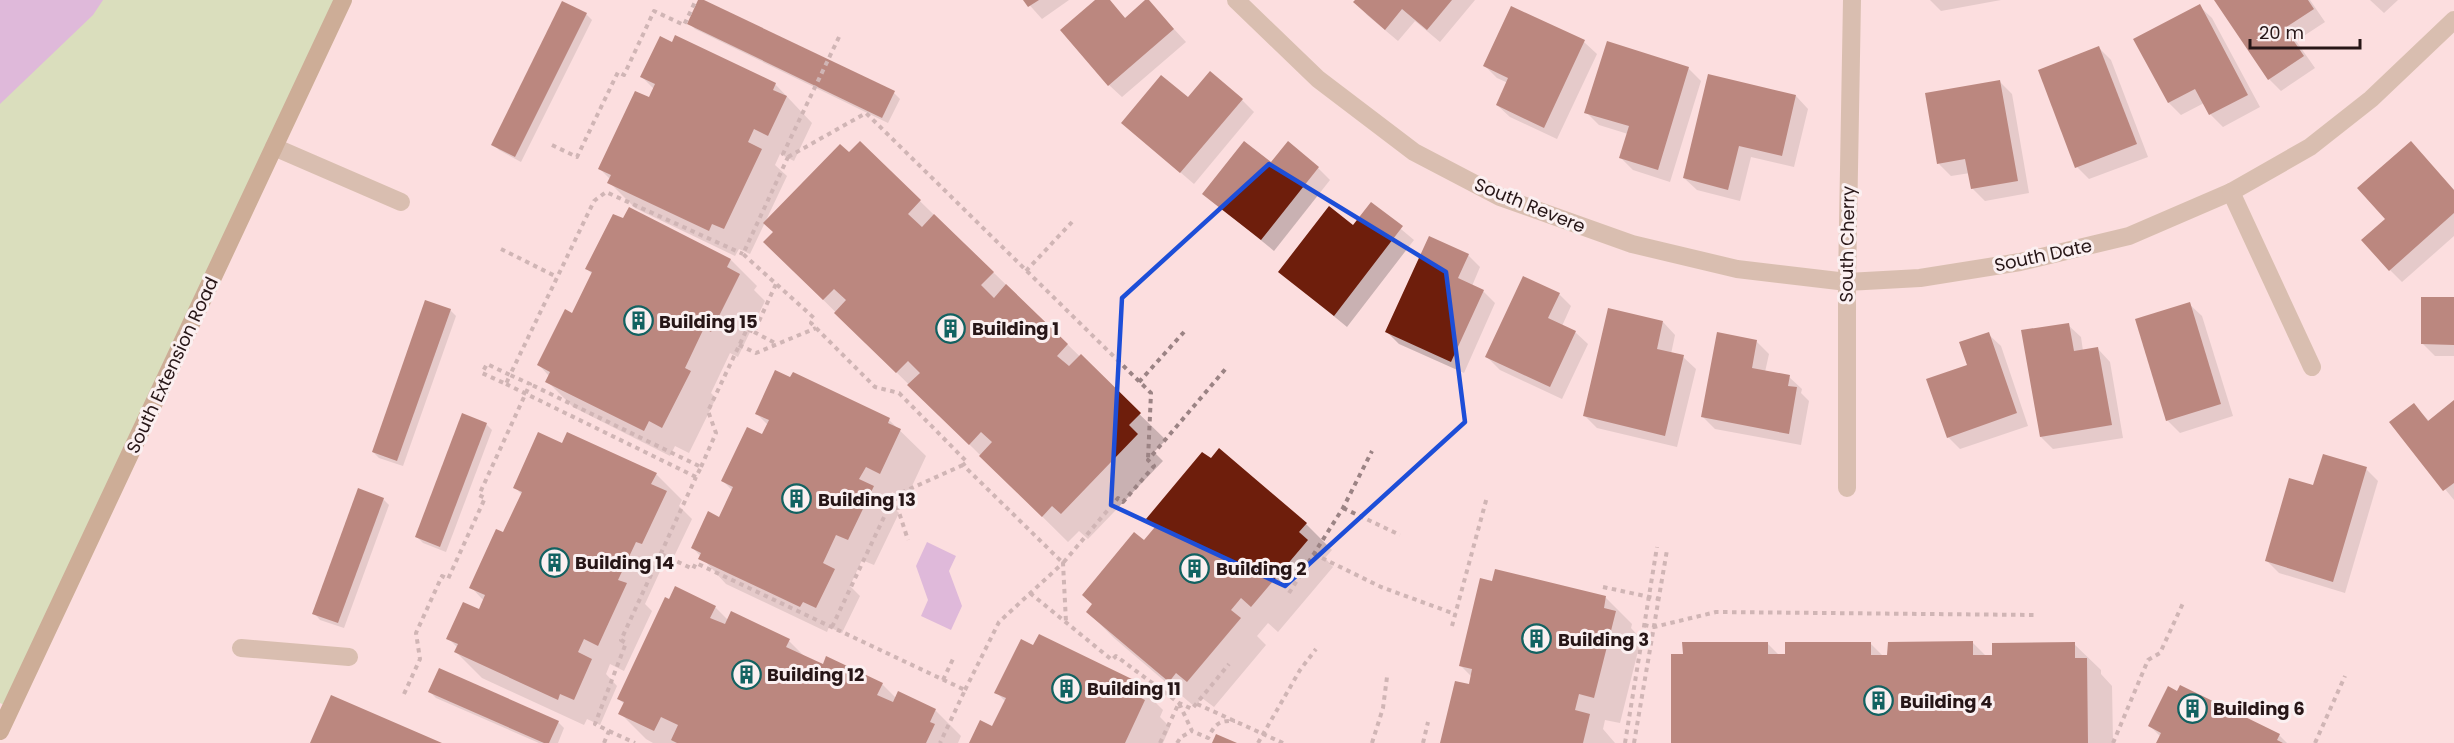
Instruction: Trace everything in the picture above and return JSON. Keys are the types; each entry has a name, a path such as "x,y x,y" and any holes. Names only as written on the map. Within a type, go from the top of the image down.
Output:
{"street":[{"name":"South Extension Road","path":"0,731 343,0"},
{"name":"South Revere","path":"1236,0 1318,79 1414,152 1500,197 1632,244 1737,269 1846,282"},
{"name":"South Cherry","path":"1847,488 1846,282 1852,0"},
{"name":"South Date","path":"1846,282 1920,278 2031,259 2129,236 2231,192 2310,147 2372,99 2454,20"},
{"path":"274,147 401,202"},
{"path":"2231,192 2312,368"},
{"path":"241,648 349,657"}],"path":[{"path":"552,145 578,157 618,72 624,75 654,11 684,25 696,0"},
{"path":"788,157 783,154 839,37"},
{"path":"743,254 788,157 866,113 1151,393 1148,460 1154,466 1123,502 1118,498 1063,563 999,622 940,743"},
{"path":"506,384 594,201 606,192 743,254 814,318 811,323 875,387 899,393 966,462 894,496 832,627"},
{"path":"1026,271 1072,222"},
{"path":"501,249 557,277"},
{"path":"754,332 777,284"},
{"path":"739,345 756,353 816,328"},
{"path":"635,743 596,724 626,643 621,640 716,433 708,411 747,329 777,344"},
{"path":"1139,382 1184,332"},
{"path":"696,477 482,373 487,364 701,467"},
{"path":"1148,460 1228,366"},
{"path":"404,694 420,659 416,633 442,576 448,579 485,498 479,495 530,384"},
{"path":"543,402 548,393"},
{"path":"590,425 594,415"},
{"path":"630,445 635,435"},
{"path":"650,454 654,444"},
{"path":"1289,593 1343,508 1372,451"},
{"path":"963,465 1063,563 1066,623"},
{"path":"894,496 908,540"},
{"path":"1452,626 1487,497"},
{"path":"1343,508 1400,535"},
{"path":"1625,743 1657,547"},
{"path":"1634,743 1667,549"},
{"path":"661,554 693,569 696,563 965,690"},
{"path":"1314,554 1381,587 1455,614"},
{"path":"1603,587 1659,599"},
{"path":"1030,593 1112,660 1116,656 1179,703 1192,709 1229,664"},
{"path":"2113,743 2148,660 2160,653 2184,601"},
{"path":"1644,625 1654,627 1716,612 2036,615"},
{"path":"1258,743 1300,670 1316,649"},
{"path":"943,680 953,659"},
{"path":"2315,743 2345,676"},
{"path":"1372,743 1383,708 1388,677"},
{"path":"1179,703 1192,730 1208,738 1215,725 1223,721 1235,722"},
{"path":"1160,743 1179,703"},
{"path":"1197,704 1283,743"},
{"path":"1423,743 1428,722"},
{"path":"1177,743 1181,737 1192,730"},
{"path":"604,743 609,731"}],"highlighted area":[{"path":"1269,164 1446,272 1465,422 1285,586 1111,505 1122,298"}],"green space":[{"path":"0,0 344,0 11,708 0,703"}],"shaded area":[{"path":"0,0 103,0 93,15 0,104"},
{"path":"927,542 956,556 949,571 962,606 951,630 921,616 928,600 916,566"}],"building":[{"path":"698,0 704,0 895,91 882,118 687,24"},
{"path":"1023,0 1039,0 1028,7"},
{"path":"1095,0 1110,0 1125,18 1145,0 1149,0 1174,29 1108,86 1060,30"},
{"path":"1355,0 1452,0 1427,30 1402,9 1385,30 1353,2"},
{"path":"2214,0 2308,0 2314,9 2285,28 2304,56 2268,80"},
{"path":"562,1 587,13 515,157 491,145"},
{"path":"2200,4 2248,95 2209,115 2195,89 2168,103 2133,39"},
{"path":"1511,6 1585,40 1544,128 1496,105 1508,78 1483,66"},
{"path":"675,35 776,83 773,90 787,96 768,136 754,129 748,142 762,149 724,229 712,224 709,231 607,183 611,175 598,169 635,91 649,97 655,84 640,77 660,36 672,42"},
{"path":"1607,41 1689,67 1658,170 1619,158 1629,126 1584,113"},
{"path":"2099,46 2137,144 2075,168 2038,70"},
{"path":"1210,71 1243,99 1180,173 1121,123 1161,75 1188,97"},
{"path":"1708,74 1796,95 1782,156 1739,146 1728,190 1683,178"},
{"path":"2000,80 2018,181 1971,189 1965,159 1937,164 1925,93"},
{"name":"Building 1","path":"860,141 921,200 908,214 922,227 934,214 994,272 981,285 994,298 1006,284 1068,344 1057,356 1069,366 1081,354 1141,413 1129,425 1138,434 1061,514 1052,506 1042,517 979,456 992,442 981,432 969,445 907,385 920,373 908,361 896,373 834,313 846,300 834,289 823,300 763,242 773,232 763,223 840,144 849,152"},
{"path":"1244,141 1271,162 1288,141 1319,167 1261,240 1202,194"},
{"path":"2411,141 2454,190 2454,213 2389,271 2361,240 2385,219 2357,188"},
{"path":"1371,202 1403,226 1334,316 1278,272 1329,206 1353,225"},
{"name":"Building 15","path":"629,207 731,259 727,267 740,274 711,332 704,328 685,368 691,371 662,428 649,421 644,431 545,382 550,372 537,365 565,309 572,313 592,272 585,269 613,214 623,218"},
{"path":"1429,236 1469,254 1458,278 1484,290 1451,362 1385,332"},
{"path":"1523,276 1560,293 1548,318 1576,331 1550,387 1485,357"},
{"path":"2421,297 2454,297 2454,345 2421,344"},
{"path":"425,300 451,309 397,461 372,452"},
{"path":"2190,302 2221,404 2166,421 2135,319"},
{"path":"1608,308 1663,321 1657,349 1684,355 1665,436 1583,416"},
{"path":"2069,323 2074,351 2098,347 2112,425 2040,437 2021,330"},
{"path":"1717,332 1757,340 1752,368 1790,375 1788,386 1797,387 1789,434 1701,417"},
{"path":"1989,332 2017,413 1947,438 1926,379 1967,365 1959,342"},
{"name":"Building 13","path":"775,370 790,377 793,372 890,418 888,423 901,429 880,474 866,467 859,479 874,486 848,540 836,535 823,563 835,569 816,608 803,602 800,607 698,559 701,553 691,548 708,511 719,517 733,487 721,481 747,427 762,434 769,420 755,414"},
{"path":"2454,400 2454,483 2443,491 2389,422 2414,403 2428,421"},
{"path":"462,413 487,423 440,547 415,537"},
{"name":"Building 14","path":"538,432 562,443 567,432 657,473 651,484 667,491 642,544 636,542 618,580 627,583 598,646 584,639 578,652 592,659 574,700 560,694 558,700 454,652 458,644 446,639 463,602 479,609 485,595 469,588 496,529 503,532 522,492 513,488"},
{"name":"Building 2","path":"1219,448 1307,523 1299,532 1308,540 1251,607 1241,598 1231,610 1241,618 1187,682 1176,673 1169,682 1086,612 1092,604 1082,595 1134,532 1144,540 1155,527 1146,519 1202,452 1211,458"},
{"path":"2323,454 2367,467 2333,582 2265,561 2289,478 2313,485"},
{"path":"358,488 384,498 338,623 312,614"},
{"name":"Building 3","path":"1495,569 1606,596 1604,608 1616,611 1594,698 1579,694 1575,710 1590,714 1583,743 1440,743 1455,681 1469,684 1472,669 1459,666 1480,578 1492,581"},
{"name":"Building 12","path":"675,586 716,606 710,618 725,624 731,611 790,639 786,647 823,664 826,656 883,683 877,695 893,702 898,691 936,709 930,722 935,724 926,743 677,743 671,740 678,725 661,717 654,731 618,714 624,702 617,699 665,597 669,599"},
{"name":"Building 11","path":"1039,634 1138,682 1133,694 1145,700 1125,743 969,743 980,720 992,726 1006,698 994,693 1021,639 1033,645"},
{"name":"Building 4","path":"1973,641 1973,655 1992,655 1992,643 2075,642 2075,658 2087,658 2088,743 1671,743 1671,654 1683,654 1682,642 1768,642 1768,654 1785,654 1785,642 1871,642 1871,655 1887,655 1888,642"},
{"path":"439,668 559,721 549,743 544,743 428,692"},
{"name":"Building 6","path":"2180,685 2280,734 2277,740 2283,743 2156,743 2161,733 2148,726 2168,686 2177,691"},
{"path":"331,695 442,743 310,743"},
{"path":"1216,734 1237,743 1212,743"}],"place":[{"name":"Building 15","path":"638,321"},
{"name":"Building 1","path":"951,328"},
{"name":"Building 13","path":"797,499"},
{"name":"Building 14","path":"554,562"},
{"name":"Building 2","path":"1195,568"},
{"name":"Building 3","path":"1537,639"},
{"name":"Building 12","path":"746,674"},
{"name":"Building 11","path":"1066,688"},
{"name":"Building 4","path":"1879,701"},
{"name":"Building 6","path":"2192,708"}]}
